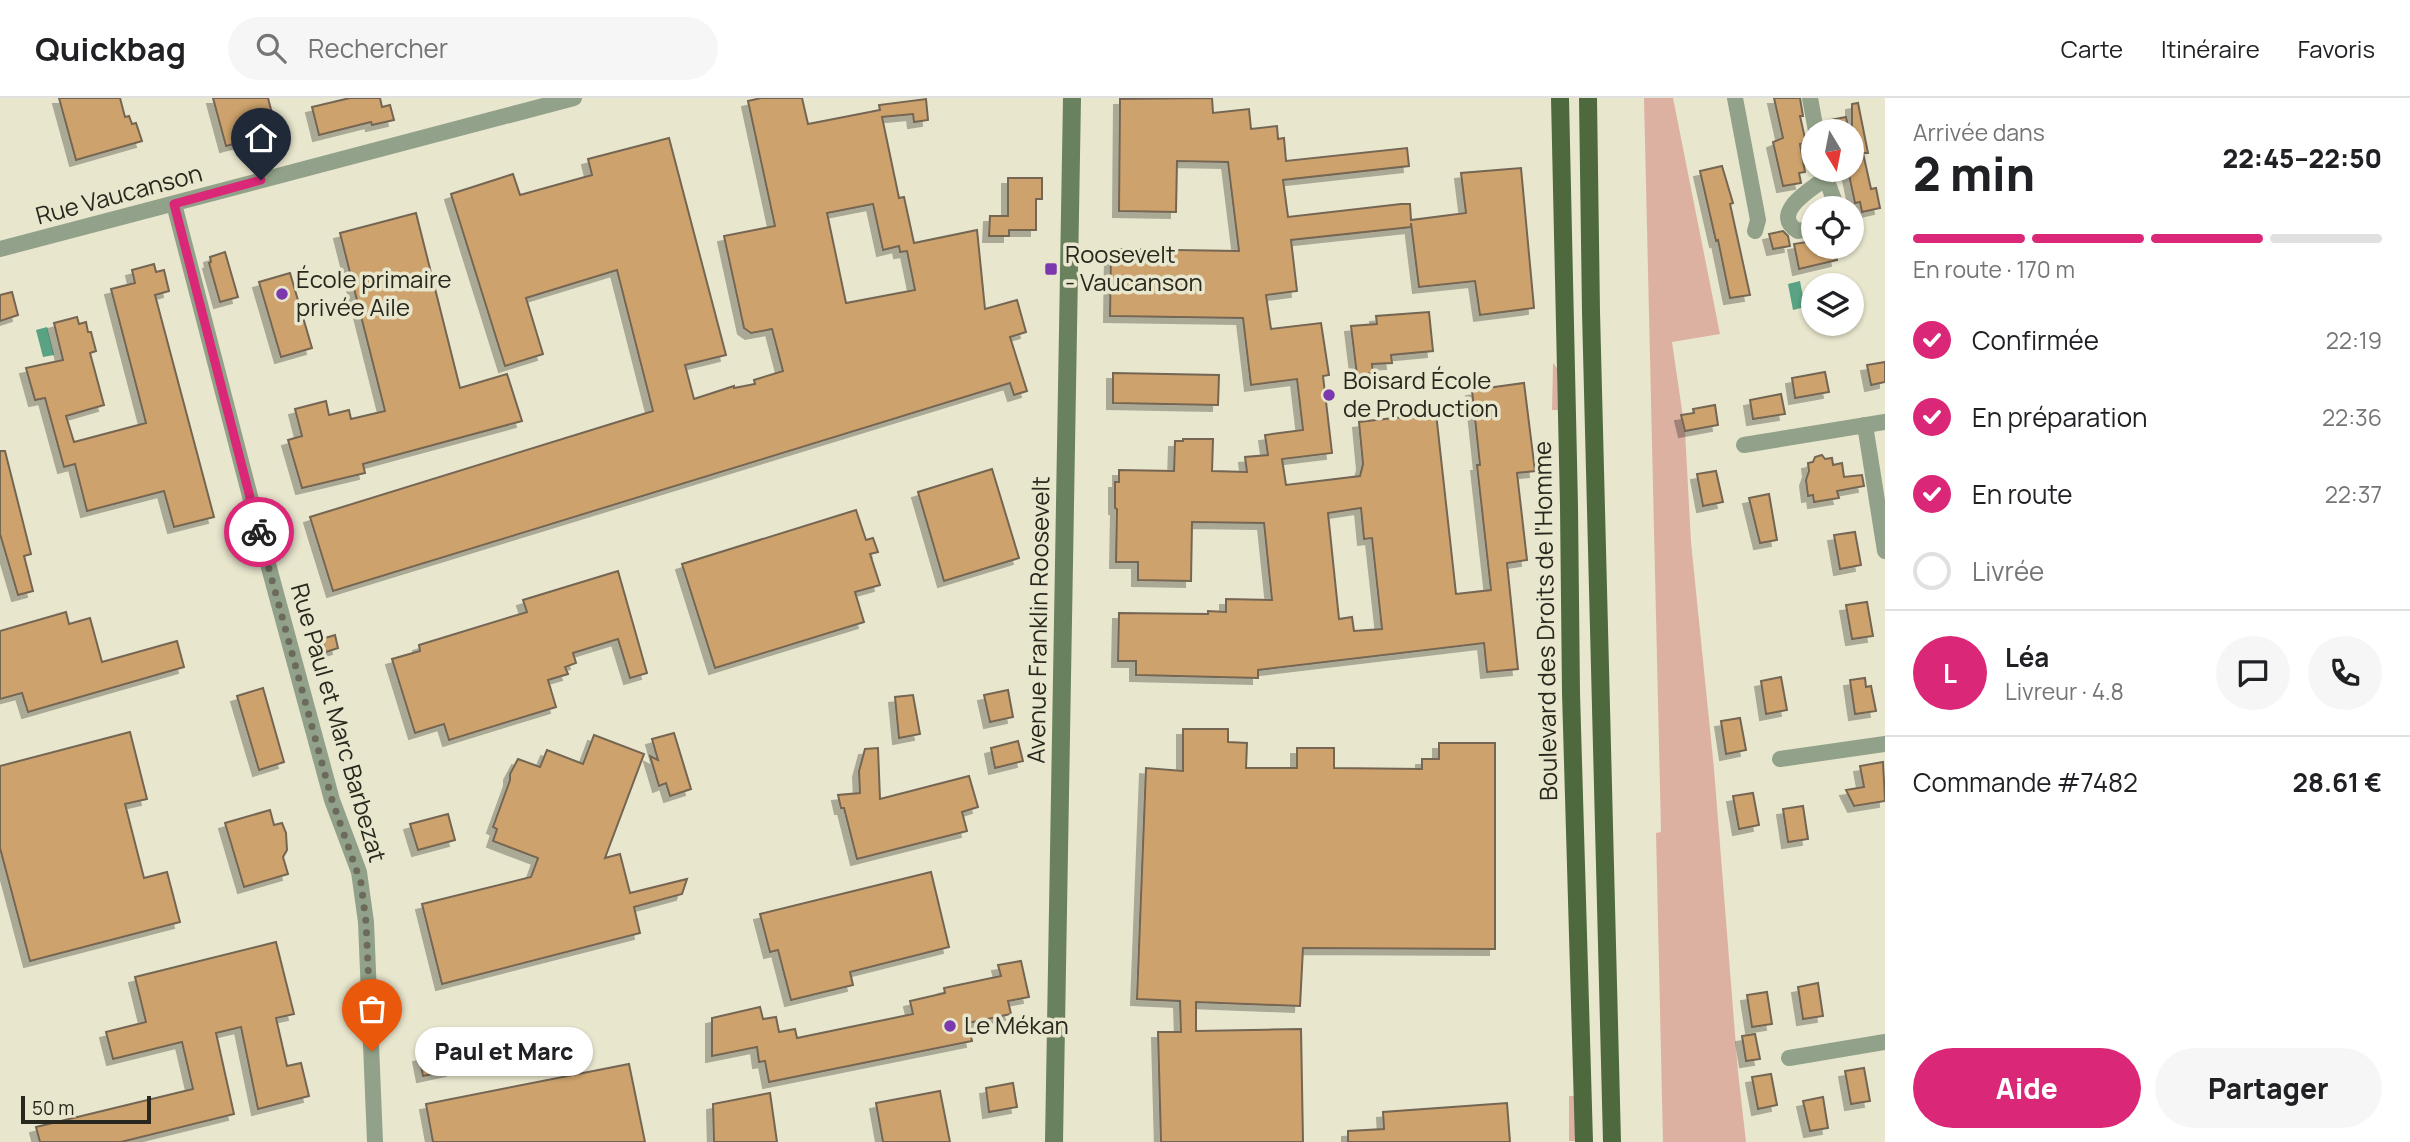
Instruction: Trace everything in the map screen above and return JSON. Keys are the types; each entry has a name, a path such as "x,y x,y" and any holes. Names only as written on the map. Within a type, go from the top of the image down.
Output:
{"main road":[{"name":"Boulevard des Droits de l'Homme","path":"1560,98 1571,694 1584,1142"},
{"path":"1588,98 1612,1142"}],"street":[{"name":"Rue Vaucanson","path":"0,249 574,98"},
{"name":"Avenue Franklin Roosevelt","path":"1054,1142 1072,98"},
{"path":"1735,98 1758,220 1755,231"},
{"path":"1810,98 1814,119"},
{"path":"1801,230 1791,227 1790,211 1794,201 1815,182"},
{"name":"Rue Paul et Marc Barbezat","path":"174,204 327,780 361,883 366,922 375,1142"},
{"path":"1744,445 1885,422"},
{"path":"1865,425 1885,551"},
{"path":"1780,759 1885,744"},
{"path":"1789,1058 1885,1042"}],"shaded area":[{"path":"1644,98 1673,98 1720,334 1672,342 1685,431 1691,542 1714,769 1746,1142 1663,1142 1656,833 1661,832"},
{"path":"1800,281 1801,308 1793,310 1788,284"},
{"path":"47,327 54,355 43,357 36,330"},
{"path":"1553,363 1557,368 1558,410 1552,410"},
{"path":"1569,1096 1575,1096 1575,1141 1569,1141"}],"building":[{"path":"59,98 120,98 125,117 129,116 132,124 136,123 142,141 76,160"},
{"path":"213,98 268,98 277,133 226,146"},
{"path":"350,98 380,98 382,107 390,105 394,120 372,125 371,122 319,135 312,107"},
{"path":"761,98 802,98 808,124 880,110 879,105 926,99 928,120 914,122 913,114 882,117 899,198 904,197 914,243 977,230 985,309 1017,300 1026,332 1010,337 1027,391 1014,395 1010,383 333,591 310,517 653,411 617,270 526,298 543,354 505,366 451,194 513,174 520,195 592,175 588,159 669,138 726,355 685,365 694,399 734,386 755,384 754,380 783,371 772,329 751,333 744,328 724,236 775,226 748,101","holes":["873,204 883,250 899,246 900,252 907,251 915,290 846,303 827,213"]},
{"path":"1212,98 1213,113 1249,109 1251,129 1277,126 1278,139 1284,138 1286,161 1407,148 1409,166 1283,180 1288,217 1401,204 1410,204 1411,220 1466,213 1461,173 1521,168 1534,308 1480,315 1475,281 1419,287 1411,223 1411,227 1291,240 1297,291 1266,295 1271,329 1321,323 1329,375 1323,376 1332,453 1282,459 1286,485 1360,476 1363,464 1359,422 1436,413 1456,594 1491,590 1477,465 1480,465 1472,390 1524,383 1535,471 1517,473 1527,560 1507,563 1518,669 1487,672 1484,643 1258,670 1258,678 1136,675 1136,661 1118,661 1119,613 1208,614 1208,611 1226,612 1226,599 1272,600 1264,523 1192,522 1191,581 1138,580 1138,562 1116,562 1115,482 1119,482 1119,470 1174,471 1175,441 1213,439 1212,471 1247,472 1245,457 1268,455 1265,435 1303,430 1297,379 1251,385 1243,318 1110,316 1111,249 1239,251 1228,162 1177,161 1176,212 1119,211 1120,99","holes":["1361,508 1364,539 1372,538 1382,629 1354,631 1352,617 1339,619 1328,513"]},
{"path":"1774,98 1800,98 1803,116 1800,116 1801,183 1783,186 1773,142 1783,138"},
{"path":"1858,103 1861,119 1852,119 1852,104"},
{"path":"1864,133 1868,153 1864,153"},
{"path":"1864,158 1871,189 1876,188 1880,208 1864,212 1864,196 1854,196 1851,182 1864,182"},
{"path":"1722,166 1733,203 1730,204 1750,295 1730,298 1700,171"},
{"path":"1008,178 1042,178 1042,199 1036,199 1036,230 1009,230 1009,236 989,236 990,216 1008,216"},
{"path":"416,213 460,388 507,374 522,421 363,464 365,473 302,488 288,440 302,436 295,409 326,401 329,415 349,410 351,419 385,411 340,233"},
{"path":"1783,231 1788,236 1790,246 1773,249 1769,234"},
{"path":"1801,243 1801,259 1837,260 1799,269 1794,244"},
{"path":"225,252 238,297 220,302 209,263 210,257"},
{"path":"154,264 156,272 164,270 169,291 155,295 214,517 174,527 164,491 87,511 75,464 64,467 45,398 35,400 26,368 63,360 54,323 77,317 79,324 86,322 88,332 91,332 96,351 90,353 104,405 66,416 74,442 146,423 111,289 135,283 132,270"},
{"path":"290,273 312,348 281,357 259,282"},
{"path":"12,292 18,315 0,321 0,295"},
{"path":"1429,312 1433,351 1391,355 1392,363 1372,364 1373,373 1357,375 1351,326 1377,324 1376,316"},
{"path":"1885,362 1885,382 1871,385 1867,365"},
{"path":"1825,372 1829,392 1795,398 1792,378"},
{"path":"1113,373 1219,375 1218,405 1113,403"},
{"path":"1781,394 1785,414 1753,419 1750,400"},
{"path":"1715,405 1718,425 1685,431 1681,415 1694,413 1693,409"},
{"path":"0,451 5,451 31,554 24,556 33,591 18,595 0,534"},
{"path":"1822,455 1825,459 1832,458 1833,465 1842,463 1844,477 1862,475 1864,486 1837,491 1839,498 1814,502 1813,495 1808,496 1808,463"},
{"path":"992,469 1019,558 944,581 918,492"},
{"path":"1716,471 1723,502 1703,506 1697,474"},
{"path":"1769,494 1777,540 1760,543 1749,498"},
{"path":"856,510 866,540 873,538 878,552 870,554 880,585 855,592 864,622 715,668 682,564"},
{"path":"1855,532 1861,565 1840,569 1834,535"},
{"path":"618,571 647,673 630,678 618,639 573,653 576,663 565,667 568,674 548,680 556,707 449,740 444,724 415,733 392,659 420,651 419,645 527,612 523,600"},
{"path":"1867,602 1873,636 1852,639 1846,605"},
{"path":"66,612 69,624 90,618 102,662 177,641 184,667 28,712 22,693 0,699 0,631"},
{"path":"335,635 338,648 326,652 322,639"},
{"path":"1781,677 1787,710 1766,714 1761,681"},
{"path":"1865,678 1866,687 1871,686 1876,711 1855,714 1850,680"},
{"path":"263,688 284,762 259,770 237,696"},
{"path":"1008,690 1013,717 990,722 984,695"},
{"path":"913,695 920,734 899,738 895,697"},
{"path":"1740,718 1746,750 1726,754 1721,721"},
{"path":"1183,729 1228,729 1228,742 1247,743 1246,768 1297,768 1297,748 1334,748 1334,768 1422,769 1422,759 1439,759 1439,743 1495,743 1495,949 1303,948 1300,1006 1196,1002 1196,1031 1301,1029 1303,1142 1161,1142 1158,1032 1181,1032 1180,1001 1137,999 1146,768 1183,771"},
{"path":"130,732 147,799 125,804 144,878 167,872 180,922 30,961 0,848 0,766"},
{"path":"674,733 691,789 670,796 666,783 659,786 650,756 658,760 652,739"},
{"path":"594,735 644,754 605,858 620,854 630,893 687,879 682,894 634,907 640,933 442,984 422,904 531,877 538,858 493,841 497,829 493,827 510,774 518,759 540,767 547,750 583,764"},
{"path":"1018,741 1023,761 995,768 991,748"},
{"path":"878,748 880,799 969,776 978,807 962,812 967,831 857,859 838,795 860,793 859,771 865,749"},
{"path":"1883,762 1885,801 1854,806 1846,790 1864,787 1860,766"},
{"path":"1753,793 1759,825 1739,829 1733,796"},
{"path":"1803,806 1808,839 1788,842 1783,809"},
{"path":"270,810 274,825 282,823 286,833 287,850 283,857 288,874 244,887 225,823"},
{"path":"448,814 455,840 418,850 410,824"},
{"path":"931,872 949,947 850,972 853,985 791,1000 778,950 770,952 760,914"},
{"path":"276,942 294,1014 276,1018 287,1066 301,1063 309,1096 258,1109 241,1027 216,1033 234,1114 121,1142 40,1142 36,1127 193,1089 182,1042 113,1059 106,1032 146,1022 135,977"},
{"path":"1021,961 1029,997 1008,1001 1011,1014 968,1023 972,1041 769,1082 765,1061 759,1062 757,1047 712,1056 712,1018 760,1007 763,1019 776,1017 779,1032 795,1029 797,1038 913,1014 910,1001 945,993 944,988 1001,976 998,965"},
{"path":"1818,983 1823,1016 1803,1019 1798,987"},
{"path":"1767,992 1772,1024 1752,1027 1747,995"},
{"path":"1755,1034 1760,1059 1746,1061 1742,1036"},
{"path":"448,1050 452,1070 423,1076 419,1056"},
{"path":"629,1064 645,1142 433,1142 426,1104"},
{"path":"1864,1068 1870,1101 1851,1104 1845,1071"},
{"path":"1771,1074 1777,1105 1758,1109 1752,1077"},
{"path":"1013,1083 1017,1107 989,1112 986,1088"},
{"path":"940,1091 950,1142 883,1142 876,1103"},
{"path":"770,1093 777,1142 714,1142 713,1104"},
{"path":"1823,1097 1828,1128 1810,1131 1803,1101"},
{"path":"1507,1103 1510,1142 1348,1142 1348,1131 1384,1129 1383,1112"}],"way so far":[{"path":"259,532 332,800 359,872 366,922 372,1051"}],"place":[{"name":"Roosevelt - Vaucanson","path":"1051,269"},
{"name":"École primaire privée Aile","path":"282,294"},
{"name":"Boisard École de Production","path":"1329,395"},
{"name":"Le Mékan","path":"950,1026"},
{"name":"Paul et Marc","path":"372,1051"}],"route":[{"path":"259,532 174,204 261,180"}]}
